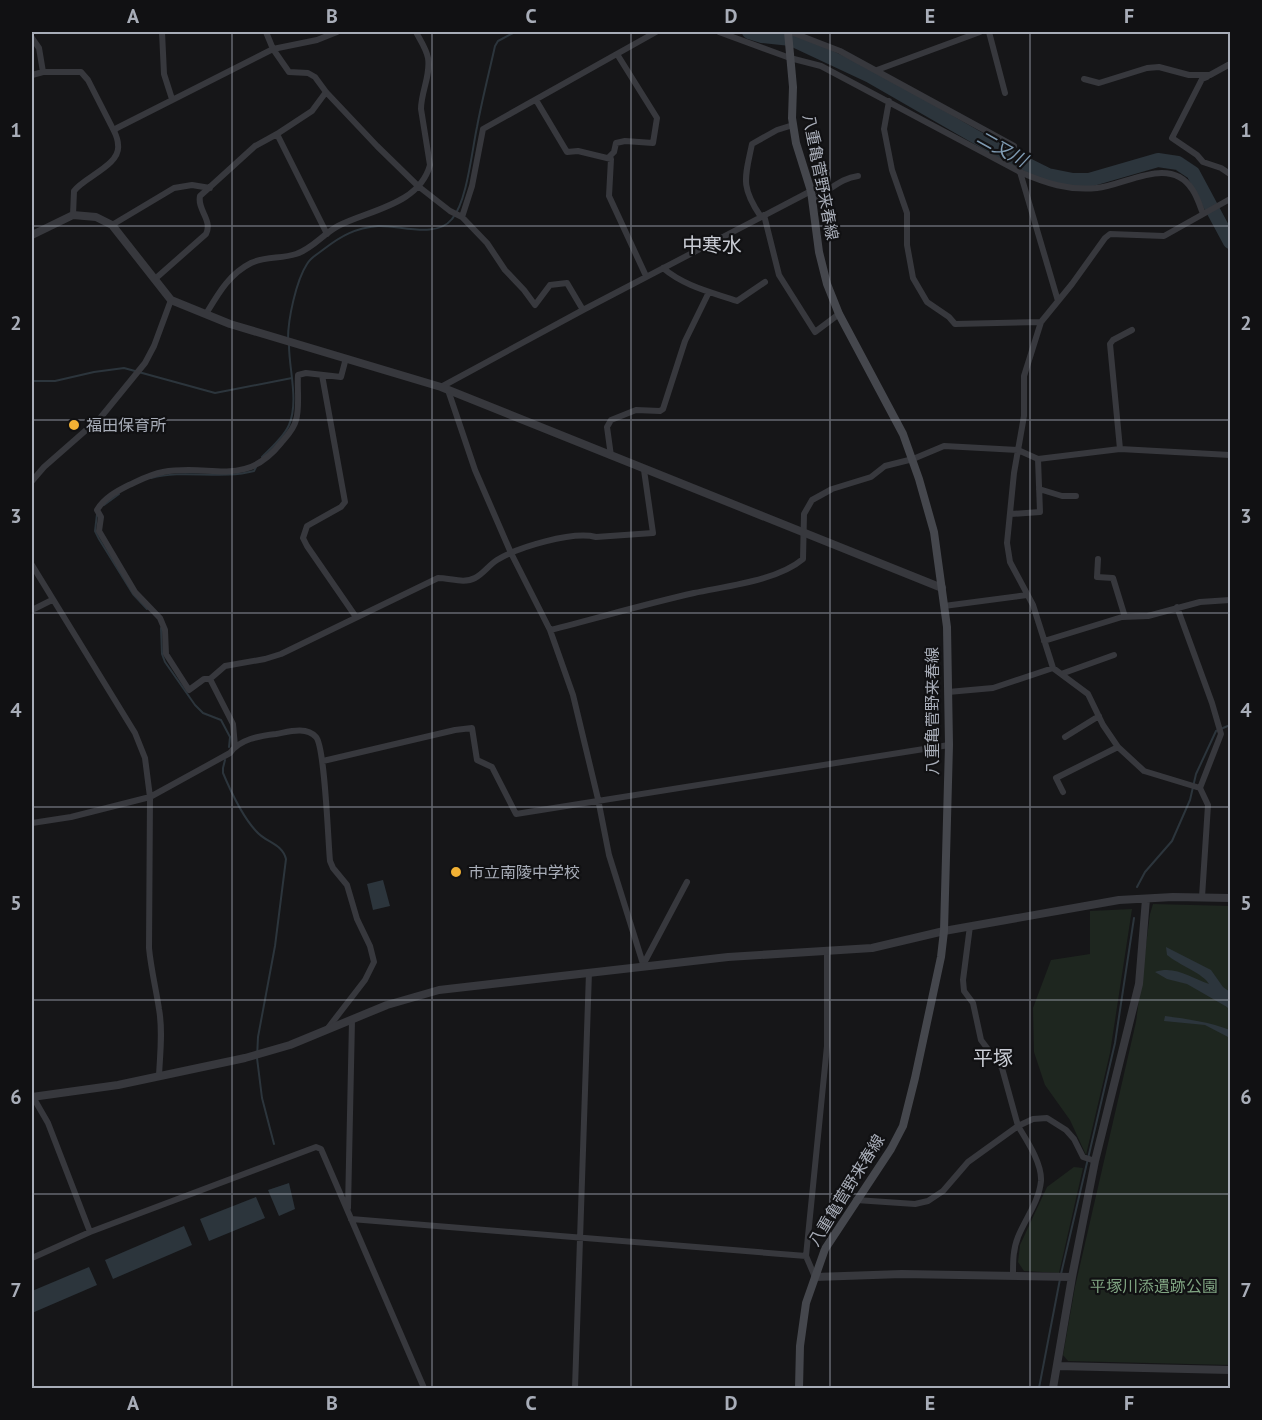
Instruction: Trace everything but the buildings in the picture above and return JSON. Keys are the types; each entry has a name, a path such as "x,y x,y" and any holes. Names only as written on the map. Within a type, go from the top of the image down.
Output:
{"main road":[{"name":"八重亀菅野来春線","path":"790,32 793,125 796,143 812,195 819,252 827,284 839,314 894,416 913,459 934,532 947,627 949,745 944,931 939,968 915,1078 903,1126 891,1149 825,1249 807,1303 800,1346 799,1389"}],"street":[{"path":"162,32 164,74 172,99"},
{"path":"266,32 273,49 289,72 308,73 315,77 377,146 418,186 450,211 462,217 488,243 505,270 524,290 534,305 550,285 567,283 583,310"},
{"path":"114,131 172,99 273,49 317,40 337,32"},
{"path":"206,314 222,287 251,263 300,253 345,223 380,211 418,186 429,171 430,165 421,109 428,59 416,32"},
{"path":"462,217 472,186 483,129 656,32"},
{"path":"719,32 790,58 821,66 1020,172 1046,183 1081,189 1109,186 1150,173 1171,174 1187,183 1193,190 1203,214"},
{"path":"790,32 840,51 1014,146"},
{"path":"877,70 980,32"},
{"path":"989,32 1005,93"},
{"path":"32,38 39,48 43,72"},
{"path":"609,157 614,152 616,143 625,141 653,143 657,118 617,54"},
{"path":"1230,64 1202,79 1172,138 1197,155 1203,162 1221,168 1230,174"},
{"path":"1083,79 1099,83 1147,68 1159,67 1189,75 1210,75"},
{"path":"32,75 43,72 74,71 84,75 114,131 119,147 110,164 74,191 73,215"},
{"path":"155,279 206,234 209,224 199,200 200,196 255,146 312,111 327,92"},
{"path":"536,100 567,152 578,151 609,157"},
{"path":"889,101 884,129 892,170 907,213 907,246 910,266 927,302 955,324 1041,322"},
{"path":"793,125 777,130 752,144 745,177 747,192 749,199 763,216 779,275 815,332 839,314"},
{"path":"276,134 327,234"},
{"path":"609,157 612,172 609,196 646,276"},
{"path":"1020,172 1058,301"},
{"path":"444,388 646,276 763,216 812,195 823,194 841,181 858,176"},
{"path":"112,225 174,188 192,185 210,188"},
{"path":"1200,788 1144,771 1118,747 1088,694 1053,668 1033,605 1010,562 1007,543 1014,473 1024,416 1024,376 1041,322 1110,234 1164,236 1230,200"},
{"path":"32,235 73,215 96,217 112,225 171,300 230,324 444,388 942,588"},
{"path":"663,268 684,282 740,301 765,282"},
{"path":"611,456 607,427 611,420 636,410 660,411 663,409 685,341 709,292"},
{"path":"32,481 44,467 101,417 145,363 154,346 171,300"},
{"path":"1120,449 1110,344 1132,330"},
{"path":"346,358 341,377 306,373 298,375 297,419 293,428 264,461 252,468 240,471 177,470 151,475 108,498 97,510 101,517 99,531 135,592 163,623 166,654 189,690 204,679 210,679 225,666 281,654 438,578 463,581 475,578 487,567 512,553 563,537 653,533 644,470"},
{"path":"322,375 345,502 342,507 307,526 303,538 356,617"},
{"path":"444,388 475,470 550,630 573,696 609,855 643,966"},
{"path":"550,630 696,593 759,580 797,564 803,559 804,514 812,500 832,489 871,477 885,466 913,459 944,446 1018,450 1038,459 1120,449 1230,455"},
{"path":"1011,514 1040,512 1038,459"},
{"path":"1039,489 1062,496 1076,496"},
{"path":"1098,559 1097,577 1113,578 1125,617"},
{"path":"32,565 135,733 145,758 150,796 151,968 160,1010 161,1030 159,1076"},
{"path":"944,606 1027,595"},
{"path":"32,610 52,600"},
{"path":"1044,641 1125,617 1230,600"},
{"path":"1177,607 1221,734 1200,788 1208,805 1202,897"},
{"path":"1061,674 1114,655"},
{"path":"948,692 993,688 1053,668"},
{"path":"210,679 233,724 235,746"},
{"path":"1065,737 1099,716"},
{"path":"323,761 472,728 477,760 492,767 516,814 949,745"},
{"path":"32,823 71,817 150,796 230,753 235,746 261,736 295,730 315,736 320,744 323,761 330,861 347,885 357,919 370,946 374,962 365,980 326,1031"},
{"path":"1063,792 1056,778 1118,747"},
{"path":"643,966 687,882"},
{"path":"90,1232 48,1124 32,1096 118,1085 252,1056 326,1031 387,1005 439,990 728,957 872,948 944,931 1119,900 1230,898"},
{"path":"1053,1389 1068,1276 1139,984 1146,899"},
{"path":"970,927 963,980 964,991 973,1003 981,1040 1002,1068 1018,1126 1038,1165 1041,1180 1035,1203 1017,1239 1013,1256 1013,1274"},
{"path":"827,951 827,1046 806,1256 815,1277 902,1274 1068,1276"},
{"path":"575,1389 589,972"},
{"path":"348,1210 352,1020"},
{"path":"856,1200 915,1204 928,1201 943,1191 968,1162 1018,1126 1033,1119 1047,1118 1066,1130 1074,1139 1083,1157 1095,1161"},
{"path":"32,1258 90,1232 316,1147 321,1149 348,1210 423,1389"},
{"path":"351,1220 806,1256"},
{"path":"1057,1366 1230,1370"}],"green space":[{"name":"平塚川添遺跡公園","path":"1153,904 1230,906 1230,1365 1068,1361 1063,1355 1075,1287 1136,1022"},
{"path":"1132,909 1110,1053 1086,1155 1070,1120 1045,1085 1034,1052 1033,1008 1051,960 1090,954 1090,911"},
{"path":"1074,1167 1083,1168 1059,1273 1024,1271 1018,1262 1020,1245 1047,1187"}],"shaded area":[{"path":"383,880 390,906 373,910 367,884"},
{"path":"1166,947 1211,970 1223,987 1230,992 1230,1011 1187,984 1167,979 1155,972 1176,971 1209,984 1167,955"},
{"path":"1165,1016 1222,1027 1230,1030 1230,1038 1205,1025 1164,1021"},
{"path":"289,1183 295,1209 279,1216 268,1190"},
{"path":"256,1197 265,1218 209,1241 200,1219"},
{"path":"184,1226 192,1245 113,1279 105,1260"},
{"path":"89,1267 97,1285 32,1313 32,1291"}],"waterway":[{"path":"288,339 289,321 299,280 310,259 330,244 349,233 370,227 387,226 427,230 445,225 452,219 462,201 495,46 498,41 515,32"},
{"name":"二又川","path":"749,32 762,36 791,39 870,76 1002,152 1048,175 1073,180 1089,180 1158,160 1178,163 1193,173 1230,242"},
{"path":"262,457 284,434 292,416 293,396 289,345"},
{"path":"32,381 55,381 124,368 215,393 292,378"},
{"path":"151,478 177,474 241,474 254,471 256,467"},
{"path":"104,505 119,494"},
{"path":"97,514 95,531 99,539 133,594 147,609"},
{"path":"161,628 162,654 165,662 195,705 203,713 221,720 230,737 229,747"},
{"path":"1137,887 1145,872 1172,841 1190,800 1196,774 1216,731 1230,725"},
{"path":"225,760 223,773 242,811 256,831 277,846 286,859 275,946 258,1037 257,1058 262,1098 274,1144"},
{"path":"1061,1274 1115,1043 1134,918"},
{"path":"1039,1388 1060,1279"}],"place":[{"name":"福田保育所","path":"74,425"},
{"name":"市立南陵中学校","path":"456,872"}],"district":[{"name":"中寒水","path":"712,245"},
{"name":"平塚","path":"993,1058"}]}
